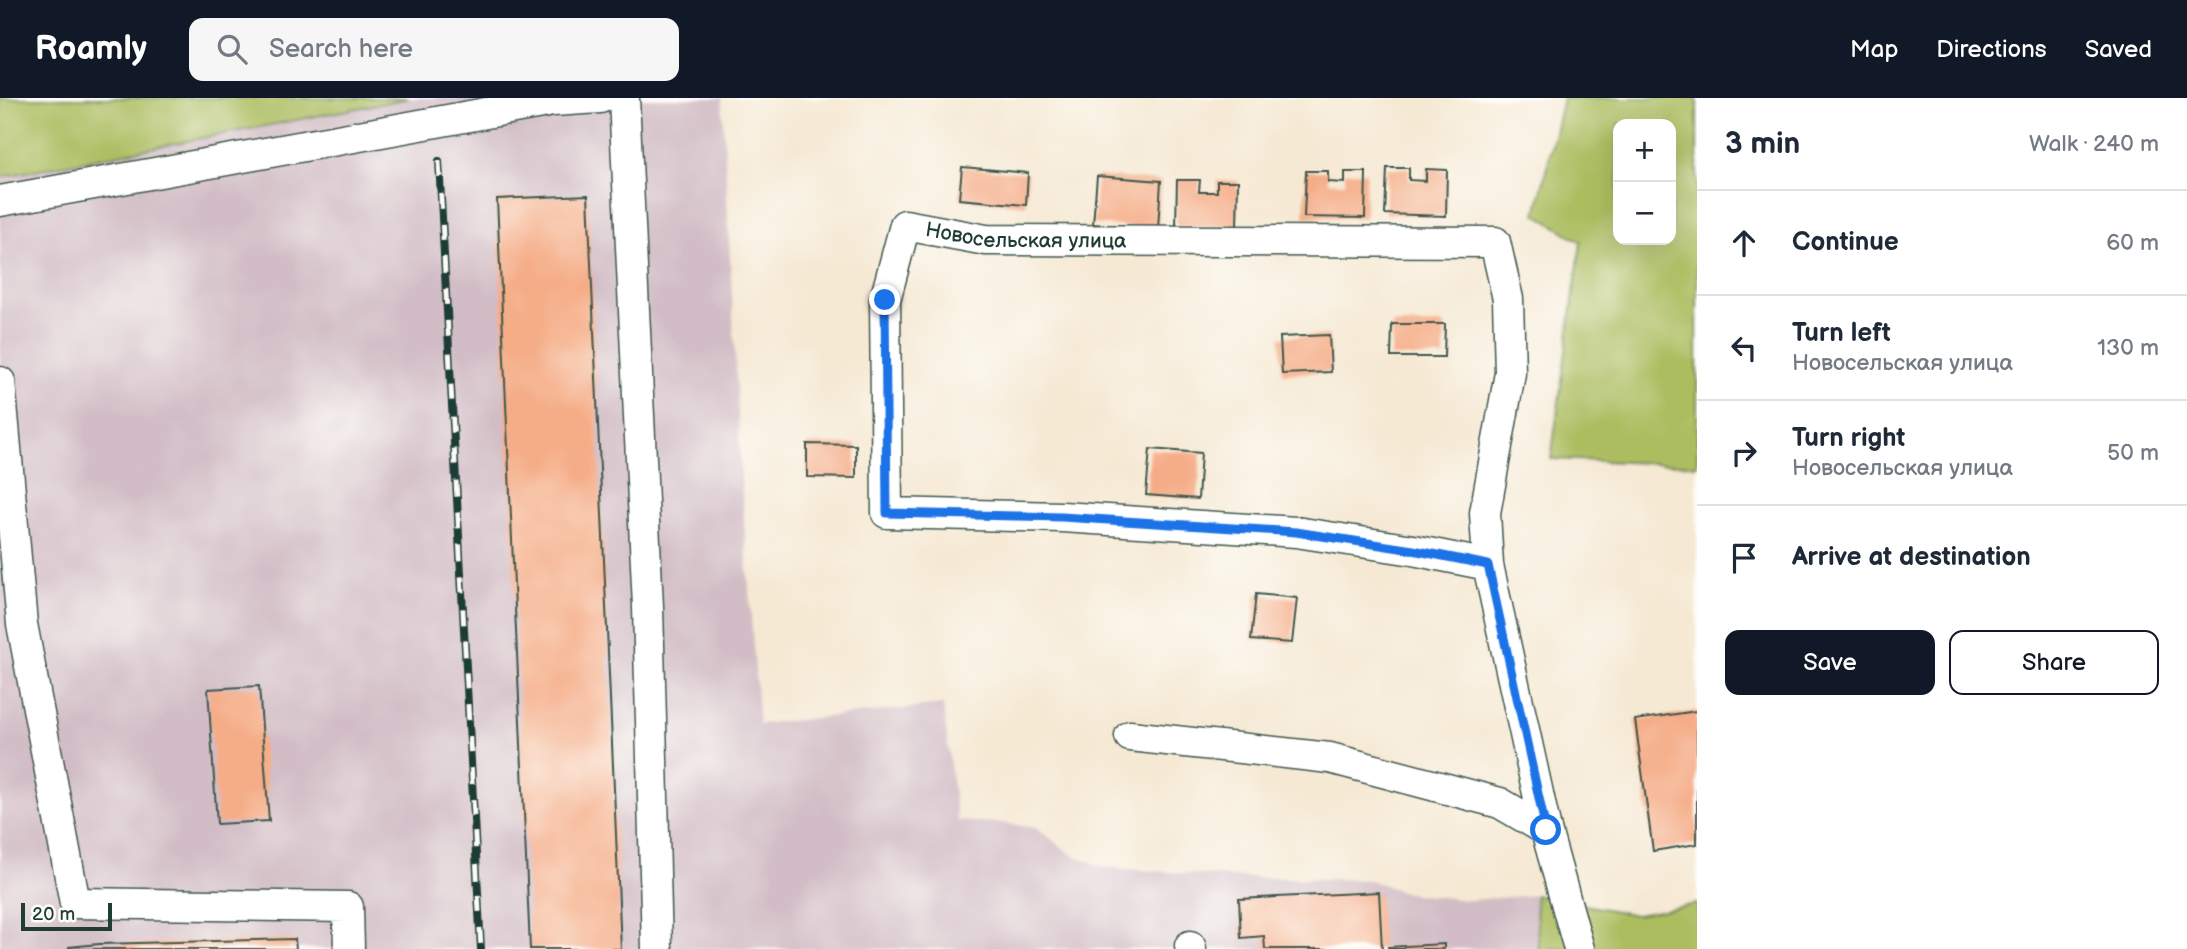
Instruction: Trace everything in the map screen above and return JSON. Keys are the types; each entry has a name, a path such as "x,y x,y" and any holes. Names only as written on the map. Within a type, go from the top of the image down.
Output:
{"street":[{"path":"0,201 552,101 600,98"},
{"path":"624,98 648,607 657,949"},
{"name":"Новосельская улица","path":"905,225 986,240 1495,242 1508,299 1510,373 1485,513 1488,565 1296,532 1062,517 887,513 885,300 905,225"},
{"path":"0,382 22,624 75,903 348,907 348,949"},
{"path":"1488,565 1546,830 1579,949"},
{"path":"1130,736 1330,758 1500,803 1546,830"}],"shaded area":[{"path":"410,98 722,98 742,493 759,724 943,705 957,821 1037,828 1071,854 1103,867 1230,877 1370,880 1406,893 1468,900 1535,895 1539,949 0,949 0,177"}],"green space":[{"path":"0,98 410,98 0,177"},
{"path":"1563,98 1697,98 1697,465 1551,459 1581,242 1536,214"},
{"path":"1535,895 1636,915 1697,904 1697,949 1539,949"}],"building":[{"path":"962,167 1028,173 1026,205 959,199"},
{"path":"1387,168 1409,168 1409,180 1426,181 1426,169 1447,170 1446,216 1385,214"},
{"path":"1306,171 1328,171 1328,182 1345,183 1345,172 1366,172 1365,218 1304,217"},
{"path":"1097,176 1161,181 1158,229 1093,224"},
{"path":"1177,180 1200,180 1199,192 1217,192 1217,181 1238,181 1237,227 1176,226"},
{"path":"588,195 621,949 530,949 497,199"},
{"path":"1392,324 1445,324 1444,357 1391,357"},
{"path":"1329,335 1331,372 1282,374 1280,337"},
{"path":"807,444 856,445 856,478 807,477"},
{"path":"1150,449 1201,453 1198,499 1146,495"},
{"path":"1256,594 1297,598 1292,643 1251,640"},
{"path":"259,686 269,821 217,824 208,689"},
{"path":"1697,711 1697,844 1653,851 1635,720"},
{"path":"1379,892 1382,949 1265,949 1264,936 1241,938 1239,899"},
{"path":"295,939 296,949 69,949 99,944"},
{"path":"1444,944 1444,949 1388,949 1388,947"}],"railway":[{"path":"439,161 481,949"}],"route":[{"path":"885,300 887,513 1062,517 1296,532 1488,565 1546,830"}]}
